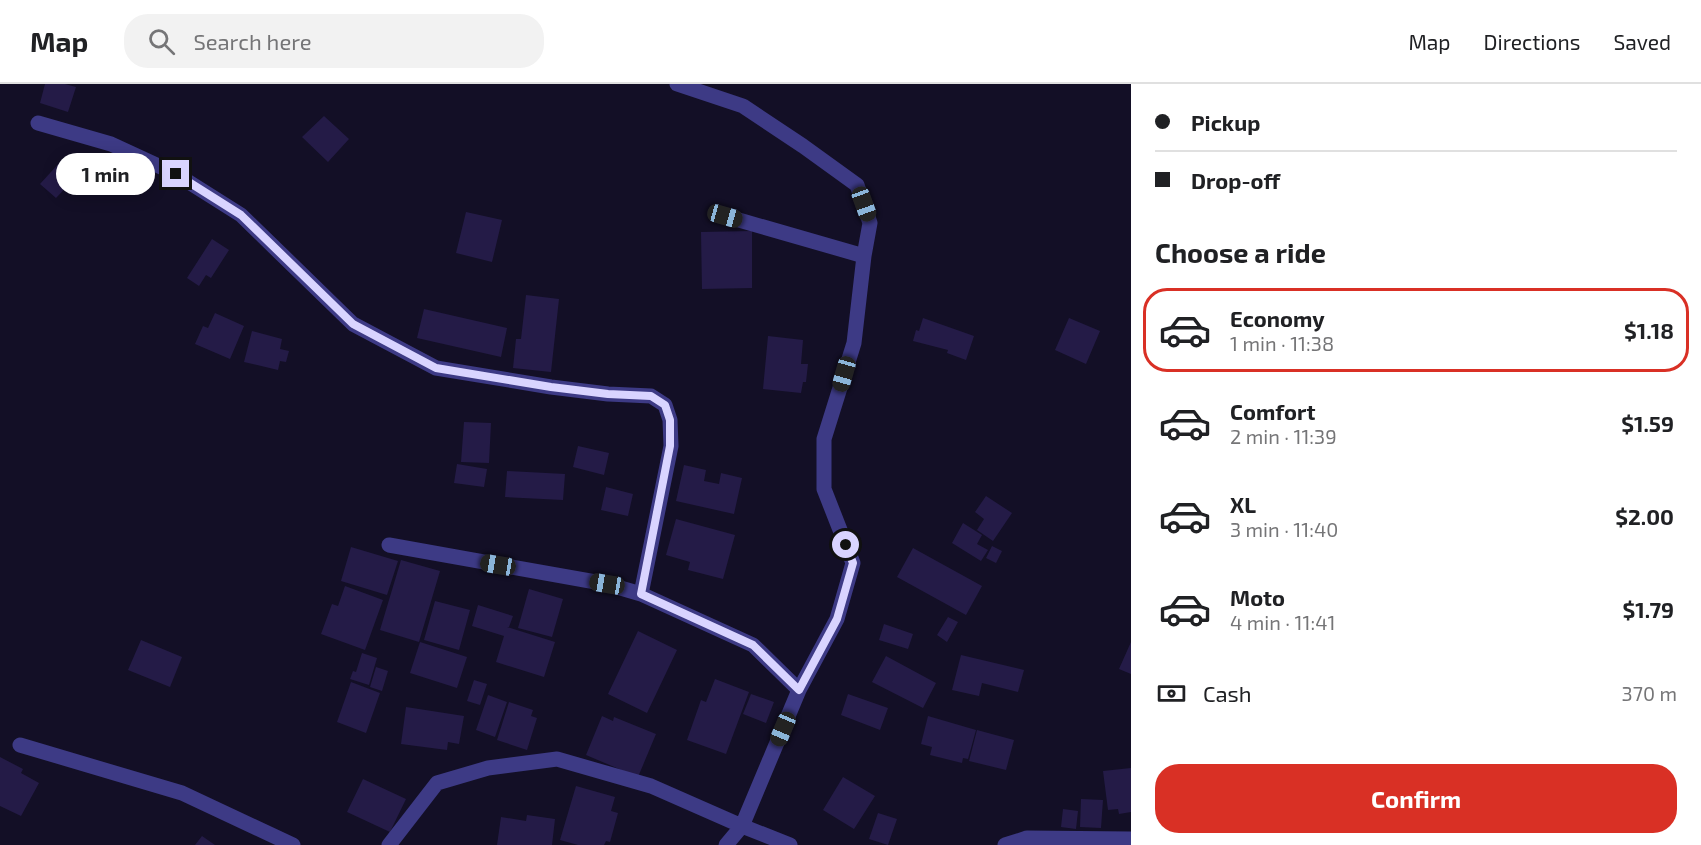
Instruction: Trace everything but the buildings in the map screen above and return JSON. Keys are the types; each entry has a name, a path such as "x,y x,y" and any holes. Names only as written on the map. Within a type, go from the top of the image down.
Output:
{"street":[{"path":"677,84 743,106 803,146 857,185 870,223 854,343 824,439 824,489 853,563 837,619 799,690 742,826 726,845"},
{"path":"38,123 111,144 176,174 241,215 353,324 436,368 551,387 608,394 651,396 665,405 670,420 670,446 641,594"},
{"path":"725,216 864,256"},
{"path":"389,545 607,584 641,594 753,645 799,690"},
{"path":"20,745 182,793 292,845"},
{"path":"389,845 437,783 488,768 557,759 651,786 790,845"},
{"path":"1005,845 1027,838 1131,839"}],"route":[{"path":"176,174 241,215 353,324 436,368 551,387 608,394 651,396 665,405 670,420 670,446 641,594 753,645 799,690 837,619 853,563 846,545"}]}
